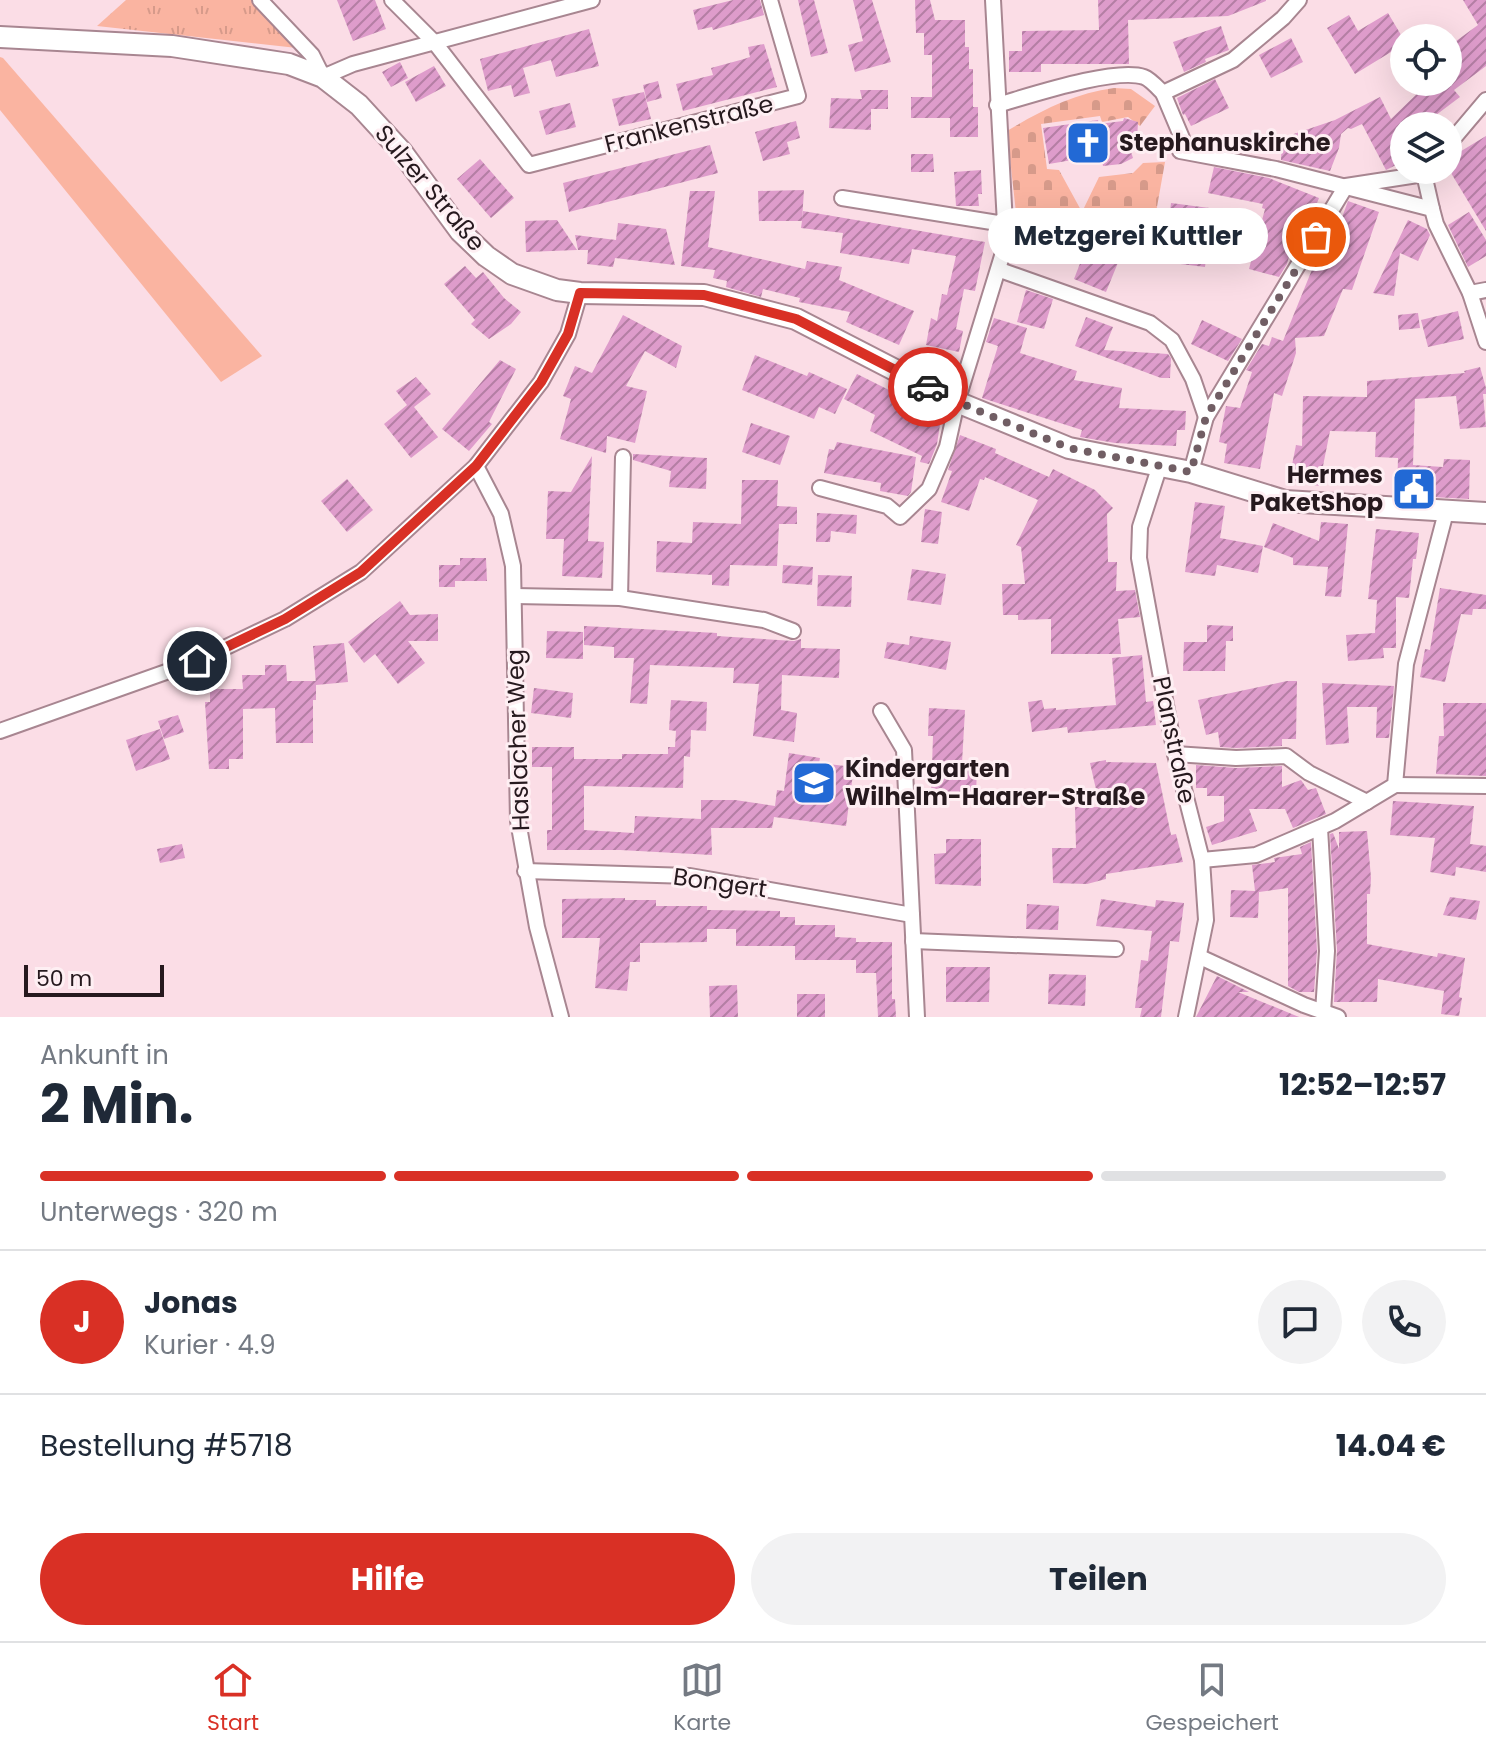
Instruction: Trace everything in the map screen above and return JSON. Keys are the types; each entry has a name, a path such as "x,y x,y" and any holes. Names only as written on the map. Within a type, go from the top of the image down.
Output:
{"main road":[{"name":"Sulzer Straße","path":"0,37 172,46 289,64 323,77 368,114 402,152 460,231 486,256 512,274 557,290 704,295 796,319 957,402 1069,448 1191,472 1285,501 1486,513"}],"street":[{"path":"260,0 312,55 323,77 353,64 592,0"},
{"path":"392,0 435,43"},
{"name":"Frankenstraße","path":"435,43 529,165 798,96 770,0"},
{"path":"820,488 887,506 900,517 929,489 947,447 957,402 1006,243 993,0"},
{"path":"1163,93 1233,60 1283,18 1299,0"},
{"path":"997,105 1068,85 1120,76 1145,77 1163,93 1182,138 1180,151 1346,186 1432,209"},
{"path":"1462,128 1486,100"},
{"path":"1191,472 1206,417 1346,186 1390,178"},
{"path":"1428,184 1436,224 1470,293 1486,342"},
{"path":"842,198 1004,224"},
{"path":"1000,270 1150,323 1172,340 1193,379 1206,417"},
{"path":"1470,293 1486,290"},
{"path":"0,731 197,661 285,619 361,572 476,466 541,382 568,334 580,293"},
{"path":"620,598 623,457"},
{"name":"Planstraße","path":"1160,465 1140,527 1139,558 1175,754 1202,860 1206,920 1186,1017"},
{"name":"Haslacher Weg","path":"476,466 501,514 513,566 518,821 525,871 561,1017"},
{"path":"1395,785 1406,664 1446,512"},
{"path":"515,596 620,598 764,620 793,631"},
{"path":"881,711 904,750 917,1017"},
{"path":"1175,754 1236,758 1286,756 1328,784 1367,802"},
{"path":"1202,860 1256,855 1320,828 1395,785 1486,786"},
{"path":"1320,828 1327,951 1323,1012"},
{"name":"Bongert","path":"525,871 690,876 912,915"},
{"path":"913,941 1116,949"},
{"path":"1200,957 1338,1017"}],"green space":[{"path":"126,0 251,0 297,48 97,26"},
{"path":"0,57 262,356 221,382 0,110"},
{"path":"1114,88 1131,89 1155,106 1140,126 1128,117 1102,122 1100,116 1041,124 1047,169 1059,170 1082,212 1099,177 1133,173 1143,163 1165,162 1152,235 1017,222 1007,131 1058,104"}],"building":[{"path":"337,0 375,0 386,29 353,41"},
{"path":"733,0 760,0 764,15 713,30 712,27 698,30 693,10"},
{"path":"798,0 814,0 828,53 811,57"},
{"path":"853,0 872,0 891,62 855,72 848,45 863,41"},
{"path":"915,0 930,0 935,20 965,20 965,47 969,47 969,69 973,69 973,107 978,107 978,137 950,137 950,118 911,118 911,97 932,97 932,55 924,55 924,33 916,33"},
{"path":"1098,0 1266,1 1228,16 1128,20 1129,64 1041,64 1041,72 1009,72 1009,51 1022,51 1022,31 1099,30"},
{"path":"1463,0 1486,0 1486,66 1462,84 1462,37 1478,25"},
{"path":"1388,13 1395,24 1390,24 1390,53 1355,74 1327,28 1349,15 1358,31"},
{"path":"1221,26 1229,50 1205,59 1206,62 1184,72 1173,42"},
{"path":"589,29 599,66 556,77 551,60 523,68 530,93 514,97 511,85 488,91 480,59"},
{"path":"1291,38 1303,62 1271,78 1259,55"},
{"path":"764,44 777,87 683,111 676,84 713,75 711,68 750,57 748,47"},
{"path":"400,62 408,78 391,87 382,72"},
{"path":"434,66 446,86 416,102 405,82"},
{"path":"1215,79 1229,108 1191,126 1177,98"},
{"path":"658,81 662,98 647,102 643,85"},
{"path":"860,90 888,90 888,109 871,109 871,130 829,128 831,98 862,99"},
{"path":"644,92 651,119 619,126 612,99"},
{"path":"1415,96 1460,97 1440,112 1398,112"},
{"path":"1380,97 1390,117 1390,168 1386,170 1362,124 1348,128 1341,134 1330,171 1281,160 1282,138 1335,120"},
{"path":"570,103 576,127 546,135 539,111"},
{"name":"Stephanuskirche","path":"1124,118 1138,122 1137,140 1127,139 1133,158 1121,164 1103,166 1101,155 1049,164 1043,128 1098,120 1099,124 1123,121"},
{"path":"796,121 800,138 787,142 790,154 763,161 755,132"},
{"path":"1486,136 1486,231 1458,184 1462,184 1462,151"},
{"path":"710,145 718,173 569,212 563,183"},
{"path":"911,154 933,154 934,172 911,172"},
{"path":"480,159 514,198 491,218 457,179"},
{"path":"1214,167 1269,178 1319,198 1308,226 1298,222 1287,264 1279,277 1249,269 1265,209 1262,208 1263,204 1208,193"},
{"path":"981,170 979,206 956,206 954,172"},
{"path":"804,190 802,220 803,211 985,242 975,291 964,289 956,329 963,331 959,352 926,345 931,318 937,321 942,294 947,295 956,256 912,249 909,264 840,253 843,233 801,228 802,221 759,221 758,191"},
{"path":"690,191 715,191 708,247 805,269 807,261 842,267 839,280 914,311 899,345 846,322 850,312 799,302 800,298 763,289 761,297 726,287 727,281 713,278 715,270 681,266"},
{"path":"1348,201 1379,212 1352,290 1343,289 1324,336 1295,338 1296,353 1282,396 1274,393 1260,469 1224,463 1227,444 1219,442 1226,406 1240,408 1252,372 1246,370 1262,344 1269,346 1272,337 1283,341 1320,250 1329,253"},
{"path":"1171,203 1217,209 1213,242 1208,241 1205,267 1164,262"},
{"path":"1469,212 1486,240 1486,256 1468,267 1448,225"},
{"path":"557,220 577,250 526,252 525,221"},
{"path":"1408,220 1427,229 1430,235 1418,261 1400,253 1394,296 1373,293"},
{"path":"618,223 666,229 675,265 615,258 613,267 587,264 588,250 578,250 575,235 616,240"},
{"path":"1091,235 1124,248 1106,292 1074,279"},
{"path":"465,266 476,278 483,272 504,298 521,312 511,324 489,339 471,324 475,320 444,284"},
{"path":"1026,290 1053,299 1044,329 1017,322"},
{"path":"1458,311 1464,339 1428,347 1421,320"},
{"path":"1418,313 1420,328 1399,330 1398,315"},
{"path":"623,315 682,346 676,368 645,351 626,386 647,391 635,443 607,436 606,453 560,439 571,399 563,396 575,366 592,373"},
{"path":"1086,317 1113,327 1104,350 1168,354 1171,358 1170,378 1161,378 1075,346"},
{"path":"994,318 1027,328 1020,353 1077,371 1074,380 1122,388 1119,408 1186,411 1185,430 1177,430 1176,446 1115,443 1080,437 1082,430 982,398 998,346 986,342"},
{"path":"1202,320 1242,339 1228,361 1191,344"},
{"path":"755,355 807,376 809,372 847,389 835,414 819,407 814,419 742,390"},
{"path":"500,360 516,369 489,422 492,424 469,451 442,429"},
{"path":"1480,367 1486,388 1486,394 1483,394 1486,427 1460,429 1456,396 1415,399 1413,465 1443,467 1444,459 1470,460 1469,499 1397,495 1398,458 1375,457 1376,432 1330,431 1319,486 1289,480 1296,445 1302,446 1303,396 1367,397 1367,381 1465,373"},
{"path":"857,374 915,403 912,410 941,418 937,444 929,464 920,462 922,456 870,431 875,415 844,399"},
{"path":"416,377 431,394 414,407 438,437 411,458 384,424 407,405 396,391"},
{"path":"751,423 790,436 780,465 742,452"},
{"path":"960,435 996,449 995,453 1049,477 1053,469 1095,490 1113,508 1107,514 1108,562 1117,562 1116,591 1135,590 1140,617 1118,619 1121,654 1051,654 1051,619 1018,620 1018,615 1003,615 1002,584 1025,584 1021,547 1016,545 1038,500 985,477 984,480 980,479 969,511 941,502"},
{"path":"837,442 916,457 911,492 908,496 880,491 881,483 824,473 829,449 834,450"},
{"path":"633,454 707,458 706,489 669,487 671,471 633,460"},
{"path":"592,456 588,541 604,542 602,578 562,576 564,539 546,539 548,491 571,492"},
{"path":"347,479 373,510 347,532 321,501"},
{"path":"742,480 778,480 777,506 797,507 797,524 779,524 777,566 730,565 729,586 712,585 712,575 656,572 657,541 692,543 693,522 741,524"},
{"path":"1195,502 1225,506 1220,538 1263,546 1258,573 1217,565 1215,576 1185,572"},
{"path":"925,509 942,512 938,544 921,542"},
{"path":"817,513 857,515 856,534 831,531 830,542 816,542"},
{"path":"1321,522 1348,524 1341,597 1325,596 1328,567 1293,565 1293,558 1264,547 1273,523 1319,541"},
{"path":"1376,529 1419,533 1409,598 1396,597 1396,648 1383,648 1384,658 1348,661 1346,635 1375,633 1377,600 1368,599"},
{"path":"460,558 486,558 487,581 455,581 455,587 439,587 439,565 460,565"},
{"path":"783,565 813,567 812,585 782,583"},
{"path":"912,569 946,574 941,605 907,600"},
{"path":"818,575 852,576 851,607 817,606"},
{"path":"1440,588 1486,595 1486,609 1473,609 1472,615 1461,614 1445,682 1420,677 1425,649 1430,650"},
{"path":"400,601 410,615 438,614 438,641 408,641 425,663 398,684 375,654 364,663 348,642"},
{"path":"1207,625 1233,626 1233,641 1226,641 1225,671 1183,671 1184,642 1207,642"},
{"path":"584,626 717,633 717,636 794,641 801,639 801,648 840,649 839,678 782,675 781,710 797,713 794,742 753,736 759,684 733,683 734,668 650,665 647,704 630,703 634,658 614,658 614,647 584,645"},
{"path":"547,631 583,632 583,659 546,658"},
{"path":"910,636 951,642 946,670 884,658 887,642 909,645"},
{"path":"344,643 348,682 316,685 313,646"},
{"path":"1142,655 1146,702 1153,701 1156,725 1068,733 1067,727 1032,732 1028,702 1042,700 1044,709 1056,710 1116,705 1112,658"},
{"path":"265,665 286,665 287,681 316,681 313,743 276,743 275,708 243,709 243,759 229,759 229,769 209,769 205,702 210,702 210,689 243,689 242,675 265,675"},
{"path":"1297,681 1296,739 1282,739 1282,746 1236,748 1220,747 1218,732 1206,735 1198,700"},
{"path":"1322,683 1394,686 1389,738 1376,738 1377,707 1347,707 1349,743 1326,745"},
{"path":"534,688 573,693 571,718 531,713"},
{"path":"671,700 707,702 706,731 691,730 690,757 684,756 683,788 584,786 584,830 634,833 635,816 701,819 701,800 735,800 775,806 777,790 784,791 789,753 820,758 819,763 854,767 846,826 774,817 772,828 711,828 712,855 547,850 547,830 552,830 552,767 532,767 532,747 574,747 574,759 622,759 622,754 668,754 668,747 675,747 676,731 669,730"},
{"path":"1443,703 1486,703 1486,776 1436,774 1439,736 1444,736"},
{"path":"929,708 965,710 962,763 977,763 976,797 931,795 933,736 928,736"},
{"path":"178,715 184,732 164,739 158,721"},
{"path":"160,729 170,759 136,771 126,740"},
{"path":"1106,760 1156,763 1171,835 1176,834 1183,862 1106,874 1106,879 1087,884 1053,883 1052,848 1076,848 1075,807 1100,807 1090,763"},
{"path":"1196,765 1236,768 1282,766 1282,787 1301,780 1308,790 1316,788 1326,814 1293,828 1285,809 1249,809 1257,831 1212,845 1206,827 1224,821 1224,796 1207,796 1207,788 1196,788"},
{"path":"1393,801 1474,806 1470,844 1486,846 1486,872 1456,867 1455,876 1430,872 1435,838 1390,835"},
{"path":"1367,831 1371,878 1370,894 1367,894 1367,944 1437,957 1438,953 1465,958 1459,1016 1441,1014 1444,991 1378,979 1377,1002 1334,1002 1337,950 1330,834 1333,833 1339,849 1339,832"},
{"path":"946,839 981,839 981,886 935,884 934,854 946,853"},
{"path":"1311,842 1317,951 1314,992 1299,992 1288,986 1288,888 1259,892 1258,918 1230,917 1231,890 1255,891 1252,865 1302,854 1300,847"},
{"path":"182,844 185,858 160,863 157,849"},
{"path":"1450,897 1480,901 1476,920 1443,915"},
{"path":"562,899 656,900 656,906 780,911 780,917 795,917 795,925 835,925 835,937 856,938 856,942 892,942 892,999 895,999 896,1017 878,1017 876,973 856,973 856,960 795,960 795,946 736,946 736,929 707,929 707,942 640,943 640,962 630,962 627,991 595,988 600,938 562,938"},
{"path":"1101,899 1155,907 1156,900 1184,903 1179,942 1170,941 1161,1017 1140,1017 1142,1008 1135,1008 1141,960 1148,961 1152,931 1096,926"},
{"path":"1027,904 1059,906 1058,930 1026,929"},
{"path":"946,967 990,967 989,1002 946,1002"},
{"path":"1049,974 1086,975 1085,1006 1048,1004"},
{"path":"1217,976 1249,992 1238,992 1299,1017 1196,1017"},
{"path":"737,985 738,1017 710,1017 709,986"},
{"path":"797,994 825,994 825,1017 797,1017"}],"way so far":[{"path":"928,387 1069,448 1191,472 1206,417 1316,237"}],"place":[{"name":"Stephanuskirche","path":"1088,143"},
{"name":"Metzgerei Kuttler","path":"1316,237"},
{"name":"Hermes PaketShop","path":"1414,489"},
{"name":"Kindergarten Wilhelm-Haarer-Straße","path":"814,783"}],"route":[{"path":"197,661 285,619 361,572 476,466 541,382 568,334 580,293 704,295 796,319 928,387"}]}
